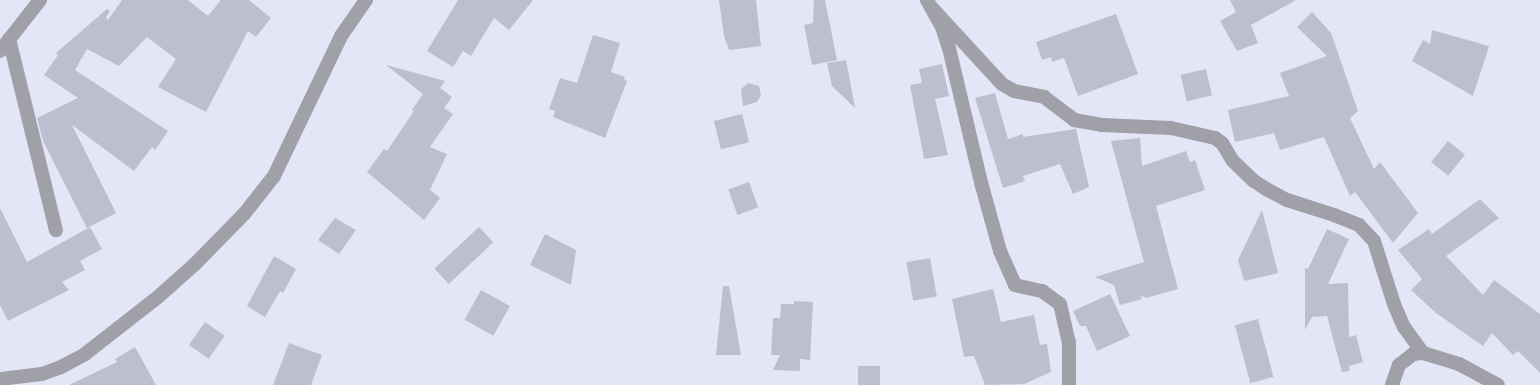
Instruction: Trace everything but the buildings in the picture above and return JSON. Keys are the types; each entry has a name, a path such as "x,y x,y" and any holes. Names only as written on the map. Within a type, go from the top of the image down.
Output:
{"street":[{"path":"0,51 40,0"},
{"path":"0,379 42,374 61,367 85,354 165,291 244,214 274,176 341,36 366,0"},
{"path":"930,4 1002,84 1008,88 1044,96 1074,120 1102,125 1171,128 1215,138 1222,143 1233,161 1254,181 1268,190 1287,200 1334,215 1359,226 1374,241 1394,304 1404,327 1423,353"},
{"path":"930,4 949,48 1000,251 1014,286 1042,291 1060,304 1069,342 1069,385"},
{"path":"9,39 56,230"},
{"path":"1392,385 1399,365 1413,354 1423,353 1459,364 1498,385"}]}
